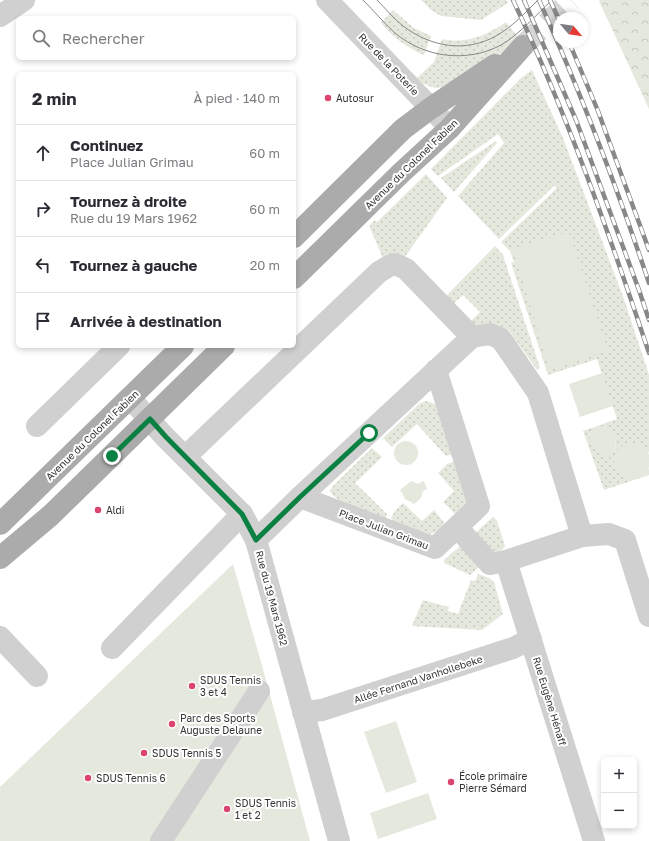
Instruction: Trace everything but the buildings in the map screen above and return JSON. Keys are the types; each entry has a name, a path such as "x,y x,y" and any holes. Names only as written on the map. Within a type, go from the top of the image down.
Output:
{"main road":[{"name":"Avenue du Colonel Fabien","path":"296,276 401,173 450,128 523,46 431,108"},
{"path":"296,235 403,129 431,108"},
{"name":"Avenue du Colonel Fabien","path":"0,524 181,348"},
{"path":"0,558 52,515 222,348"}],"street":[{"path":"0,16 24,0"},
{"name":"Rue de la Poterie","path":"327,0 450,128"},
{"path":"185,457 379,272 389,266 395,264 406,269 472,337"},
{"path":"256,540 300,497 472,337 490,334 501,339 538,393 582,536"},
{"path":"37,426 117,348"},
{"name":"Place Julian Grimau","path":"300,497 435,548 479,506 436,370"},
{"name":"Rue du 19 Mars 1962","path":"130,398 185,457 242,514 256,540 339,841"},
{"path":"112,648 242,514"},
{"path":"457,527 490,564 506,561 582,536 610,534 625,540 649,616"},
{"name":"Rue Eugène Hénaff","path":"506,561 594,841"},
{"path":"0,637 37,676"},
{"name":"Allée Fernand Vanhollebeke","path":"304,712 322,710 513,648 531,639"},
{"path":"160,841 259,691"}],"green space":[{"path":"421,0 506,0 508,3 481,20 441,16 431,10"},
{"path":"649,0 649,109 599,1"},
{"path":"393,10 414,28 431,36 424,55 401,42 381,23"},
{"path":"506,22 519,38 506,51 445,87 435,88 422,83 417,78 434,62 442,39 468,40 476,38"},
{"path":"532,70 563,138 624,299 649,375 649,454 648,451 624,477 638,477 644,474 649,468 649,475 604,490 583,431 617,419 597,359 548,375 511,263 514,262 510,251 501,242 556,189 555,185 499,239 458,196 504,143 498,134 438,176 431,169 520,79","holes":["599,426 602,426 609,431 616,442 614,450 590,439 593,431"]},
{"path":"496,141 497,143 454,192 441,178"},
{"path":"426,174 447,198 404,258 383,258 370,225 375,220 377,222"},
{"path":"569,232 608,350 550,370 513,249"},
{"path":"495,246 503,255 540,368 537,370 508,329 503,333 468,324 480,312 463,295 451,306 444,298"},
{"path":"602,373 613,406 580,417 569,384"},
{"path":"427,401 439,406 454,454 446,456 417,424 392,447 383,438 420,403"},
{"path":"599,426 605,426 612,432 614,437 615,447 609,456 599,452 592,444 591,434"},
{"path":"406,441 415,444 418,453 415,462 406,465 397,462 394,453 397,444"},
{"path":"635,443 645,448 649,454 649,468 645,474 639,478 629,479 619,474 615,468 614,458 619,448 625,444"},
{"path":"372,448 382,457 355,483 387,514 385,519 355,508 339,500 330,491 332,487"},
{"path":"456,461 469,502 457,516 443,502 454,491 438,473 447,464"},
{"path":"411,481 418,484 424,481 427,489 423,491 421,498 414,504 405,499 400,490"},
{"path":"403,503 422,521 434,510 446,525 430,534 394,522 391,518 395,511"},
{"path":"493,517 497,521 505,546 489,559 475,533"},
{"path":"460,546 485,562 470,575 444,563 444,560"},
{"name":"Parc des Sports Auguste Delaune","path":"233,564 310,841 0,841 0,787"},
{"path":"478,574 489,578 494,582 503,614 482,630 412,626 423,600 449,607 448,611 458,614 471,580 475,581"},
{"path":"396,721 417,782 386,793 364,732"},
{"path":"428,793 437,819 378,839 370,813"}],"tunnel":[{"path":"523,46 571,0"}],"tram line":[{"path":"363,0 395,33 419,48 433,53 460,56 488,51 508,41 552,0"},
{"path":"377,0 403,26 414,33 437,43 460,46 472,45 496,36 513,24 538,0"}],"railway":[{"path":"513,0 533,43 586,174 649,353"},
{"path":"524,0 576,120 649,320"},
{"path":"539,0 598,140 649,283"},
{"path":"550,0 555,12"},
{"path":"572,48 598,111 649,250"}],"place":[{"name":"Autosur","path":"328,98"},
{"name":"Aldi","path":"98,510"},
{"name":"SDUS Tennis 3 et 4","path":"192,686"},
{"name":"Parc des Sports Auguste Delaune","path":"172,724"},
{"name":"SDUS Tennis 5","path":"144,753"},
{"name":"SDUS Tennis 6","path":"88,778"},
{"name":"École primaire Pierre Sémard","path":"451,782"},
{"name":"SDUS Tennis 1 et 2","path":"227,809"}],"route":[{"path":"112,456 150,419 242,514 256,540 369,433"}]}
